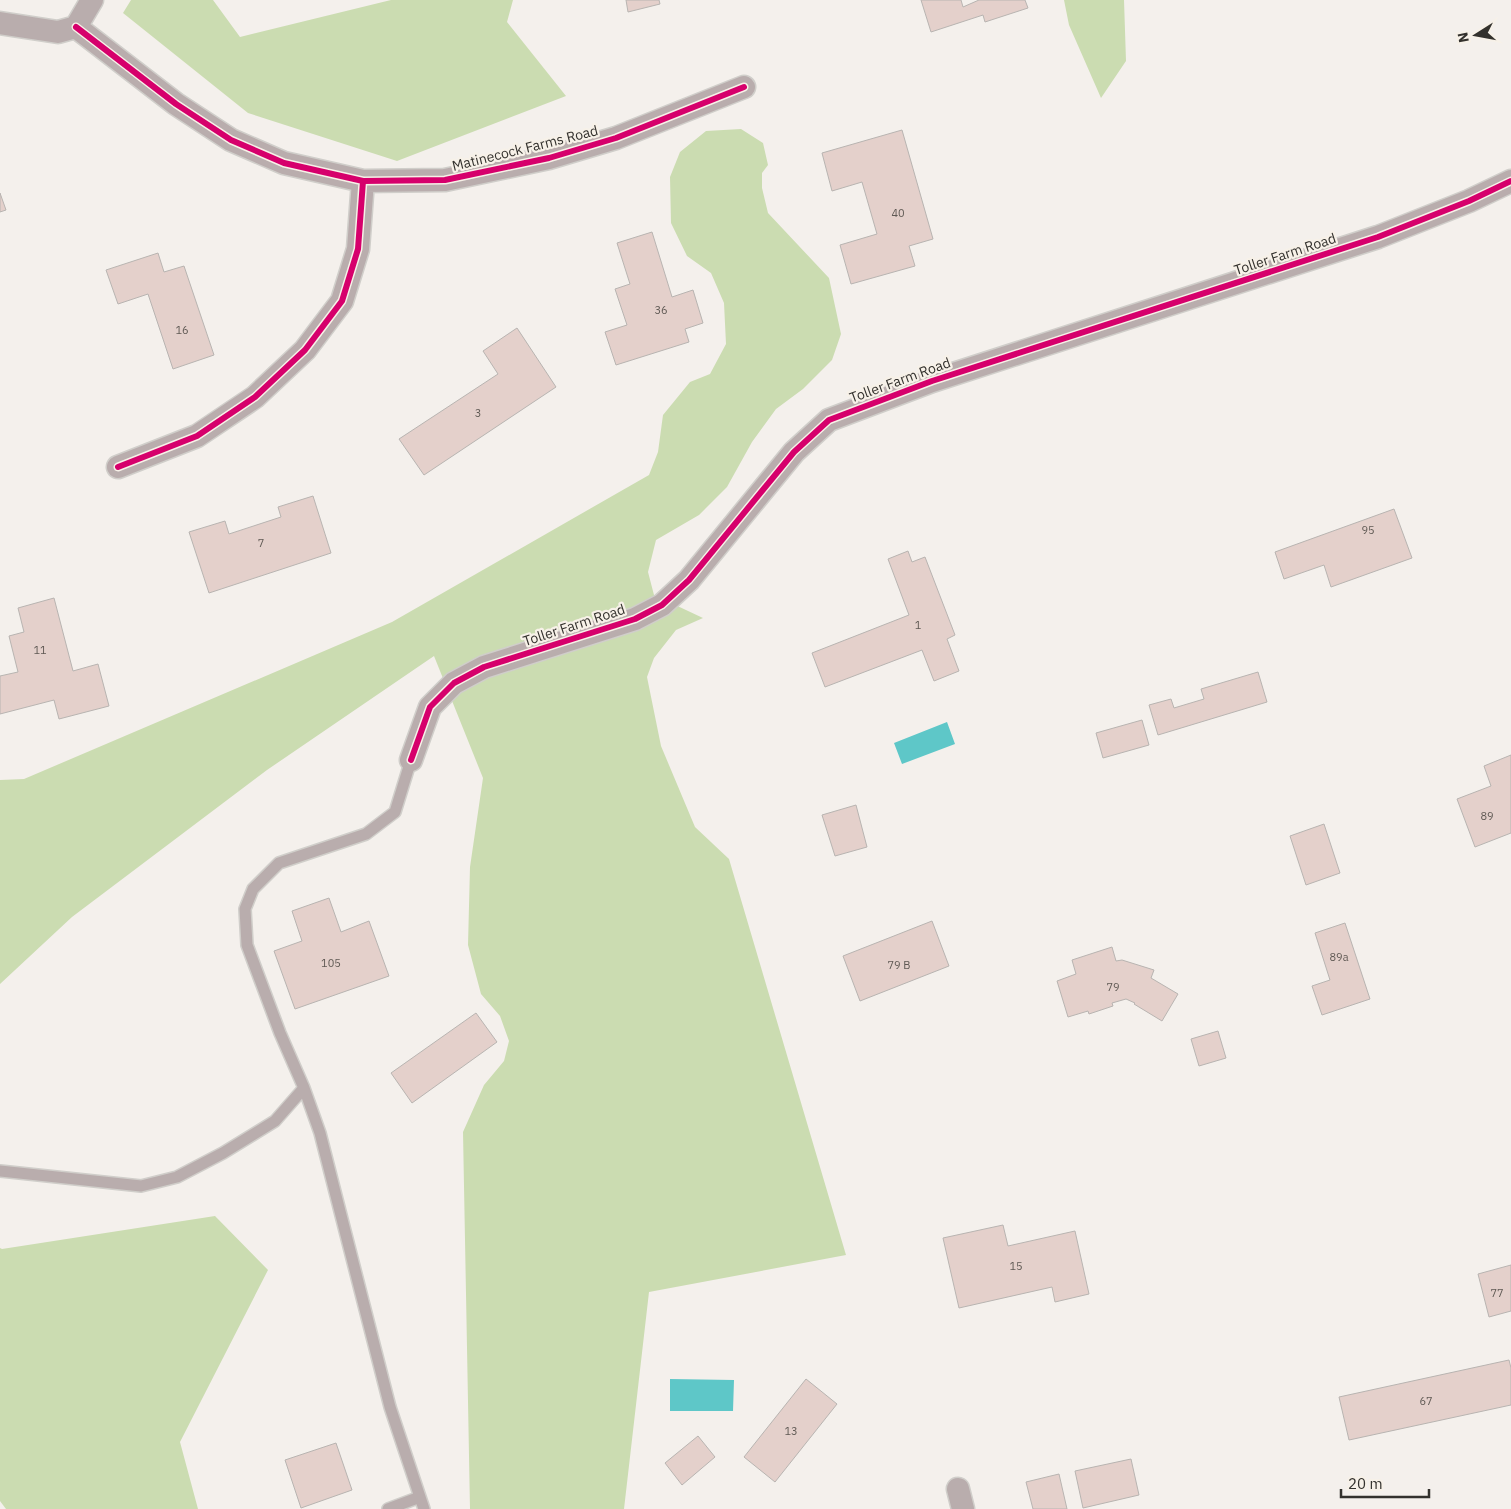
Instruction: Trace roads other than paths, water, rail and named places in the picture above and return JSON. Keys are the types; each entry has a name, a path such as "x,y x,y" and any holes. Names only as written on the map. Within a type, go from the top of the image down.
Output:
{"street":[{"path":"0,23 58,32 76,27 92,0"},
{"name":"Matinecock Farms Road","path":"76,27 176,104 231,140 284,163 363,181 445,180 549,158 616,138 744,87"},
{"path":"118,467 197,436 255,397 305,350 342,301 358,250 363,181"},
{"name":"Toller Farm Road","path":"410,760 430,707 454,683 484,668 636,618 662,605 689,580 794,452 829,420 932,381 1378,237 1469,201 1511,181"}],"lane":[{"path":"410,760 395,812 366,834 279,863 253,889 245,909 247,945 320,1133 390,1406 424,1509"},
{"path":"0,1171 141,1186 177,1178 223,1153 275,1121 304,1088"},
{"path":"388,1509 420,1497"}],"water":[{"path":"947,722 955,744 902,764 894,743"},
{"path":"670,1379 734,1380 733,1411 670,1411"}]}
